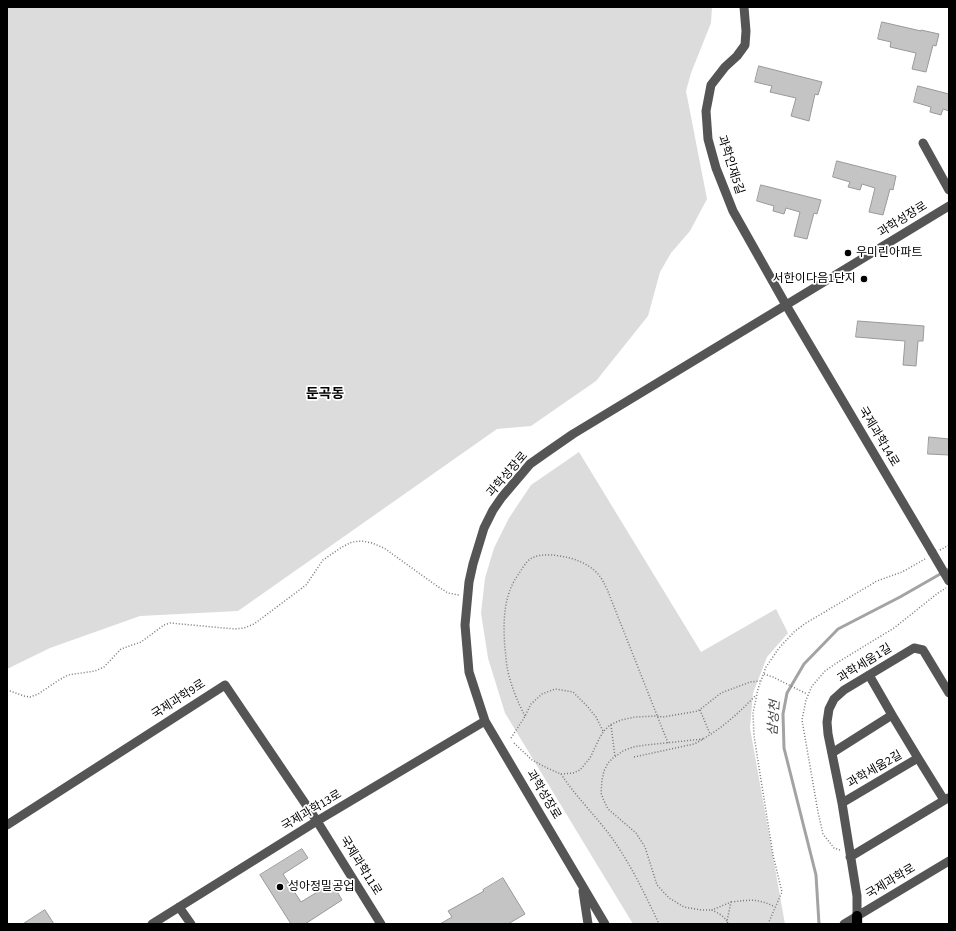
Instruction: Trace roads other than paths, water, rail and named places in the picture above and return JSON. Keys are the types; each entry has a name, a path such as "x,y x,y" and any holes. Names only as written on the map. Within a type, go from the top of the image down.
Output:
{"street":[{"name":"과학인재5길","path":"744,7 746,31 745,44 737,56 725,67 711,85 706,111 708,139 716,168 733,211 786,305"},
{"path":"923,143 949,190"},
{"name":"과학성장로","path":"605,924 485,721 469,672 465,625 467,598 473,564 484,528 493,510 502,497 530,464 547,452 573,434 949,206"},
{"name":"국제과학14로","path":"786,305 949,581"},
{"name":"과학세움1길","path":"857,920 857,896 827,722 829,709 834,699 844,690 914,648 923,650 949,691"},
{"path":"869,674 918,758"},
{"name":"국제과학9로","path":"7,825 225,685 317,821"},
{"path":"832,753 892,715"},
{"name":"국제과학13로","path":"152,924 317,821 485,721"},
{"name":"과학세움2길","path":"842,803 918,758 947,799"},
{"path":"850,855 947,799"},
{"name":"국제과학11로","path":"317,821 381,924"},
{"name":"국제과학로","path":"844,924 857,920 949,861"},
{"path":"583,886 588,924"},
{"path":"179,907 191,924"}],"waterway":[{"name":"삼성천","path":"819,924 816,875 784,748 783,714 787,693 804,664 838,629 900,597 949,569"}],"place":[{"name":"우미린아파트","path":"848,253"},
{"name":"서한이다음1단지","path":"864,279"},
{"name":"성아정밀공업","path":"280,887"}],"district":[{"name":"둔곡동","path":"325,395"}]}
